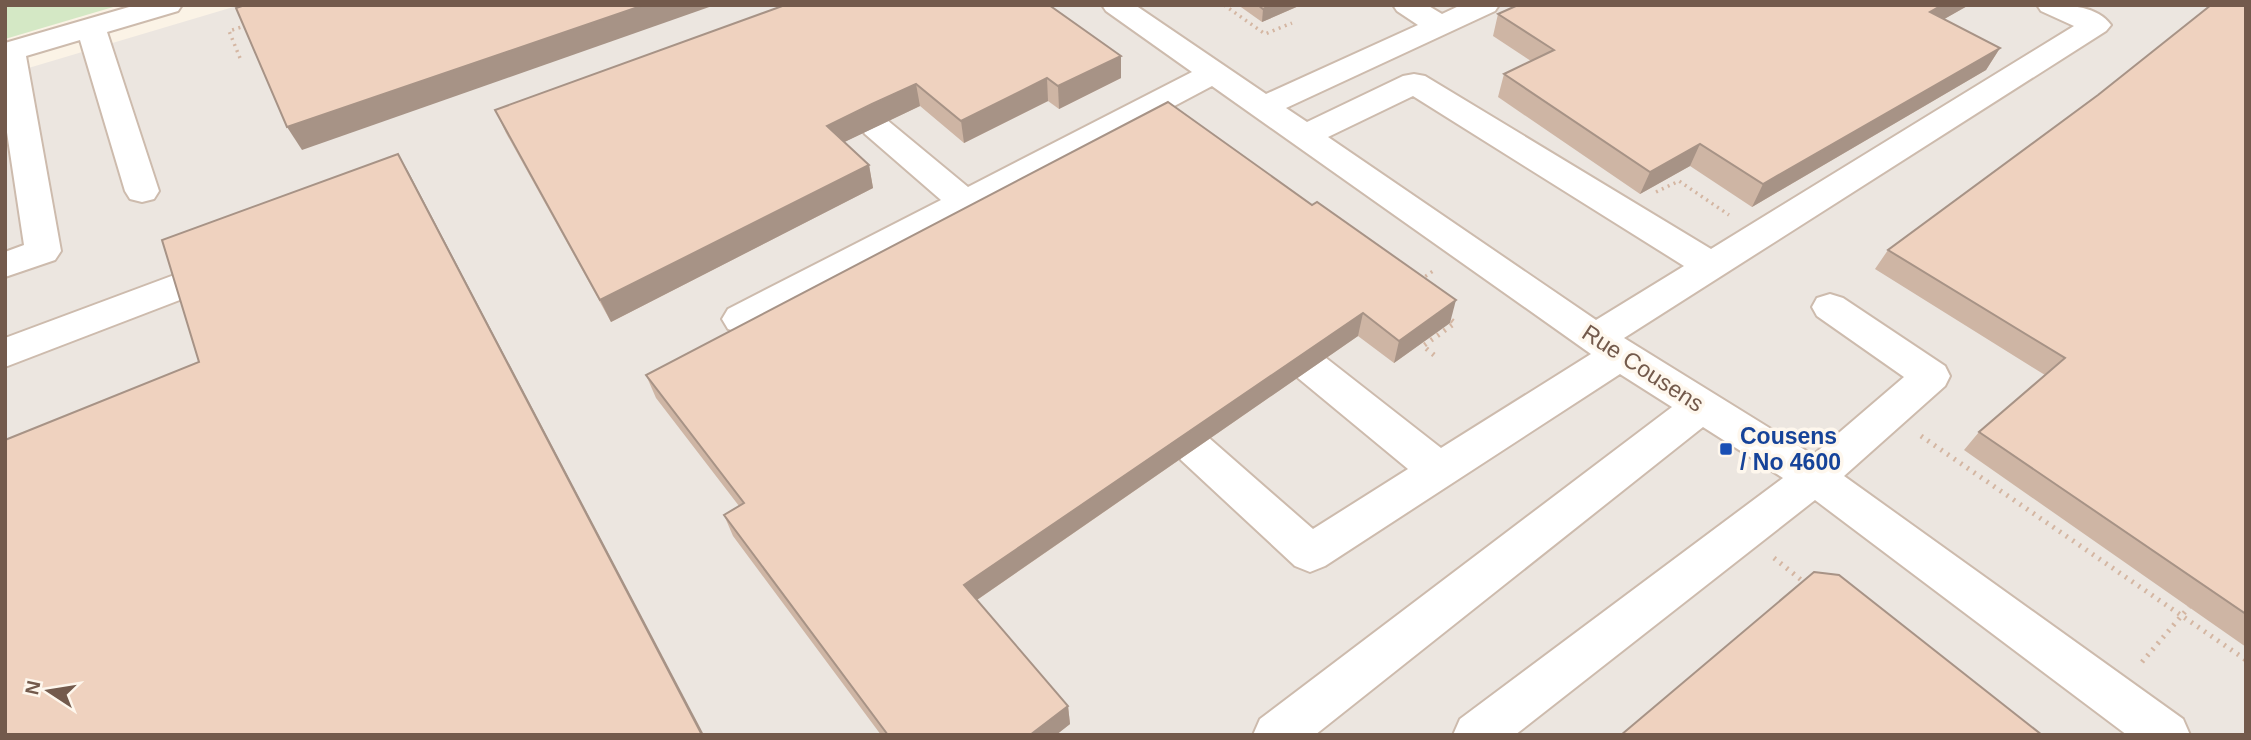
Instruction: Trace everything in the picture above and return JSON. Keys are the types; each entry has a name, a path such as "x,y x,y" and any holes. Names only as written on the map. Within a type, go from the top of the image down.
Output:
{"street":[{"path":"5,265 43,251 19,192 8,52 168,5"},
{"name":"Rue Cousens","path":"1116,5 1608,347 1815,477 2166,735"},
{"path":"1407,5 1441,26"},
{"path":"1263,107 1485,5"},
{"path":"1195,449 1310,553 1440,471 1608,347 1711,266 2096,26 2051,5"},
{"path":"91,28 142,191"},
{"path":"741,319 1213,73"},
{"path":"1304,136 1415,83 1711,266"},
{"path":"876,127 965,202"},
{"path":"5,353 185,284"},
{"path":"1477,735 1815,477 1931,376 1830,307"},
{"path":"1312,368 1440,471"},
{"path":"1277,735 1701,406"}],"path":[{"path":"1224,5 1265,34 1292,23"},
{"path":"240,58 229,31 253,24"},
{"path":"1672,176 1738,221"},
{"path":"1644,198 1679,181"},
{"path":"1417,282 1445,263"},
{"path":"1434,355 1423,346 1455,323 1446,316"},
{"path":"1915,432 2246,660"},
{"path":"1770,555 1804,581 1807,587"},
{"path":"2135,670 2189,607"}],"shaded area":[{"path":"240,5 2246,5 2246,735 5,735 5,75"}],"green space":[{"path":"5,5 120,5 5,39"}],"building":[{"path":"245,5 644,5 287,127 236,8"},
{"path":"785,5 1049,5 1121,56 1058,86 1047,78 961,121 916,84 872,104 827,126 869,165 600,300 495,110"},
{"path":"1518,5 1942,5 1930,12 2000,48 1763,184 1700,144 1650,172 1504,74 1554,50 1498,14"},
{"path":"2211,5 2246,5 2246,614 1979,432 2065,358 1888,250 2098,95"},
{"path":"1168,102 1312,205 1317,202 1456,300 1399,341 1363,313 964,585 1068,706 1030,735 888,735 724,515 744,503 646,375"},
{"path":"398,154 702,735 5,735 5,440 199,362 162,240"},
{"path":"1814,572 1839,575 2042,735 1621,735"}],"place":[{"name":"Cousens / No 4600","path":"1726,449"}]}
